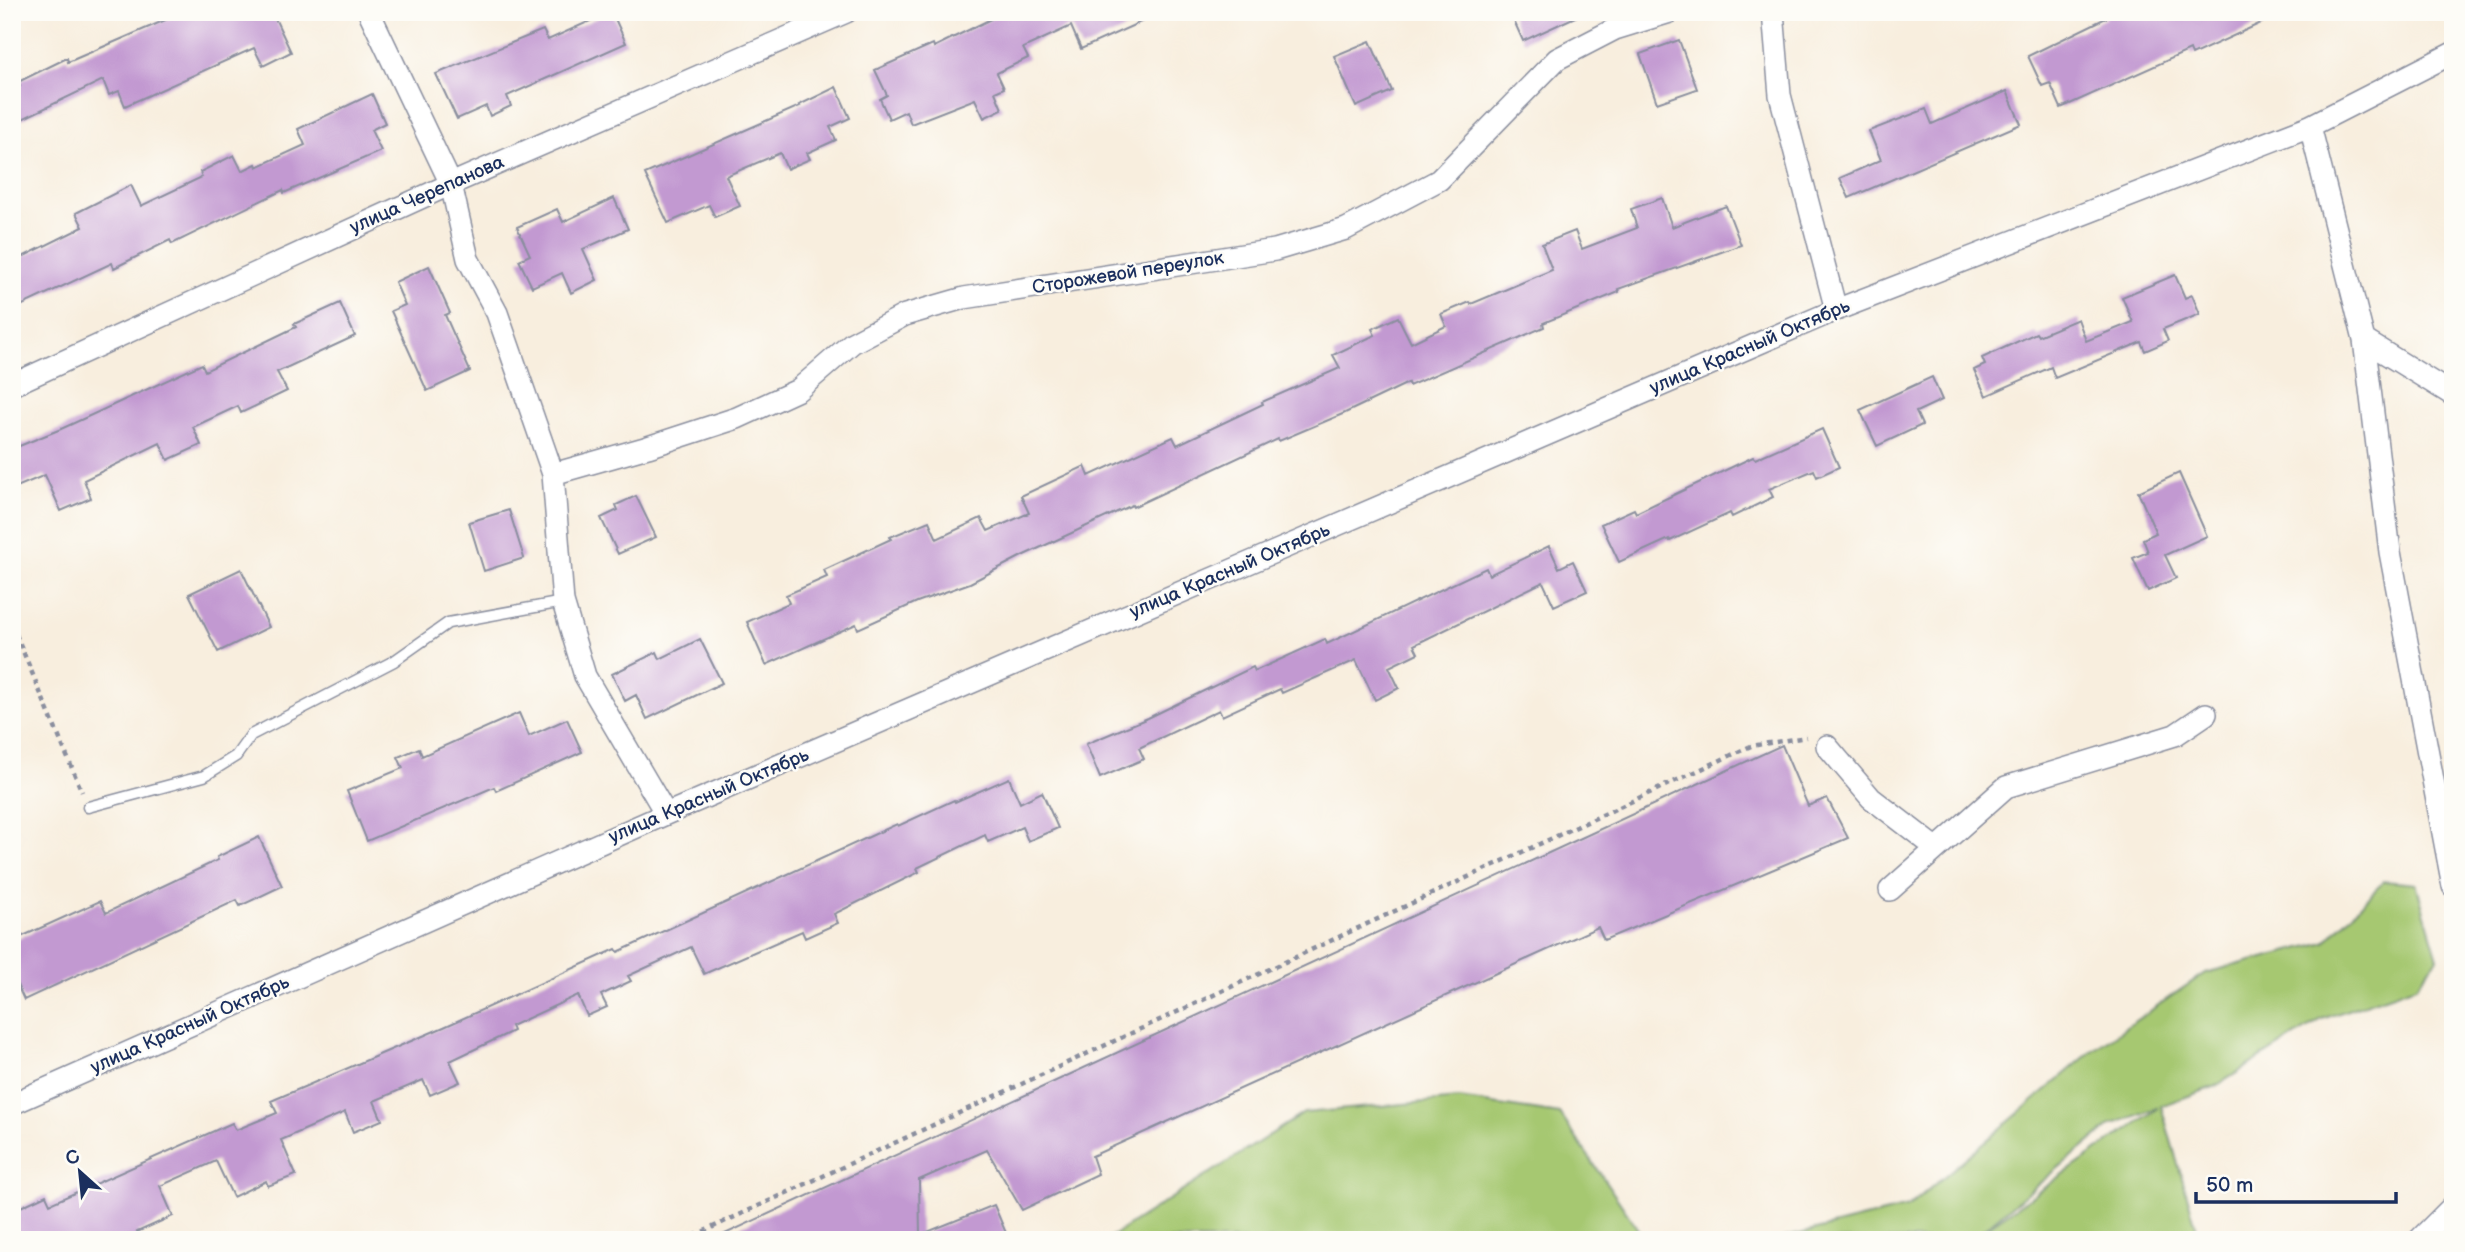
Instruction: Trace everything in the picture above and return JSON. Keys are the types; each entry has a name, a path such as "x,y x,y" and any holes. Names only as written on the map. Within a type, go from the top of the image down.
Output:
{"street":[{"path":"369,12 451,184 468,259 497,313 553,474 563,603 585,676 666,814"},
{"name":"улица Черепанова","path":"12,385 451,184 846,12"},
{"name":"Сторожевой переулок","path":"553,474 737,418 798,390 852,343 905,315 964,298 1275,250 1346,229 1439,180 1557,59 1615,29 1670,12"},
{"path":"1773,12 1780,94 1836,310"},
{"name":"улица Красный Октябрь","path":"12,1104 666,814 1836,310 2310,125 2453,53"},
{"path":"2310,125 2364,340 2390,552 2453,886"},
{"path":"2364,340 2453,395"},
{"path":"1890,890 2006,787 2175,735 2206,714"},
{"path":"1819,742 1871,798 1936,848"},
{"path":"2418,1240 2453,1206"}],"lane":[{"path":"88,807 204,776 236,756 251,735 394,661 448,623 563,603"}],"path":[{"path":"12,625 88,807"},
{"path":"685,1240 1751,746 1819,742"}],"green space":[{"path":"2384,881 2416,884 2438,958 2416,986 2322,1019 2216,1086 2161,1106 2200,1240 1776,1240 1908,1207 2093,1050 2205,973 2325,942","holes":["2157,1109 1976,1235 2111,1125"]},
{"path":"1459,1099 1560,1114 1645,1240 1106,1240 1304,1113"}],"building":[{"path":"184,12 272,12 291,52 263,66 254,48 125,106 119,91 109,95 103,80 12,124 12,89 20,86 18,82 67,58 68,62"},
{"path":"610,12 626,43 507,96 511,106 490,116 486,106 457,119 436,74 543,30 548,40"},
{"path":"1005,12 1163,12 1081,49 1071,26 1023,48 1028,58 997,73 1004,88 995,92 1002,109 984,118 975,99 911,124 906,111 889,119 880,99 887,95 875,70 933,44 934,47"},
{"path":"1510,12 1586,12 1523,41"},
{"path":"2103,12 2285,12 2192,55 2190,50 2061,108 2050,83 2042,86 2028,56 2106,18"},
{"path":"1679,40 1697,89 1657,103 1640,54"},
{"path":"1370,41 1392,91 1356,107 1334,56"},
{"path":"836,87 850,118 830,127 836,140 807,153 810,159 787,169 780,153 726,176 740,206 715,217 709,205 668,223 645,174 800,106"},
{"path":"2007,91 2021,124 1849,198 1840,178 1881,160 1869,131 1926,109 1932,124"},
{"path":"372,94 385,123 371,130 381,151 284,193 283,190 172,244 170,240 114,268 112,263 12,310 12,262 83,227 76,213 131,185 141,206 202,177 200,172 234,155 242,171 256,164 257,167 305,145 298,129"},
{"path":"614,198 628,229 583,249 597,280 571,293 562,273 532,287 519,260 530,255 517,227 557,209 563,222"},
{"path":"1662,198 1672,227 1726,206 1741,245 1618,289 1619,292 1543,323 1544,327 1409,386 1408,383 1279,441 1278,439 1133,507 1132,505 970,583 917,602 858,629 856,624 766,665 747,622 789,603 786,595 827,577 824,570 929,521 937,539 981,518 988,531 1029,513 1021,496 1085,466 1089,476 1173,437 1177,445 1263,404 1262,402 1340,368 1333,355 1375,335 1372,329 1398,317 1411,343 1446,326 1441,314 1552,270 1542,244 1575,231 1582,249 1637,228 1631,209"},
{"path":"429,266 450,313 445,315 470,371 427,391 391,311 405,305 395,282"},
{"path":"2175,275 2185,298 2192,295 2200,314 2163,329 2168,341 2145,351 2141,342 2055,378 2051,367 1986,396 1974,370 1985,365 1982,358 2036,333 2038,336 2078,319 2086,341 2133,322 2122,297"},
{"path":"340,303 355,336 277,372 287,391 241,413 238,406 193,427 201,445 168,460 160,443 84,480 91,498 61,511 45,475 12,489 12,449 202,364 205,371"},
{"path":"1932,377 1942,400 1916,412 1922,425 1877,446 1860,410"},
{"path":"1822,429 1839,467 1817,477 1814,470 1769,489 1773,497 1732,517 1730,513 1619,562 1601,524 1634,509 1636,513 1753,457 1755,459"},
{"path":"2179,473 2207,536 2165,555 2176,578 2148,591 2133,558 2148,552 2143,539 2156,533 2138,492"},
{"path":"636,496 656,537 618,554 601,518 618,510 616,505"},
{"path":"509,510 524,558 484,571 469,522"},
{"path":"1549,546 1559,568 1573,561 1587,591 1554,606 1543,582 1414,645 1418,653 1389,667 1399,688 1375,700 1356,660 1282,693 1280,689 1222,716 1219,710 1139,748 1144,759 1100,778 1086,744 1148,718 1253,667 1255,671 1325,639 1327,644 1486,568 1489,575"},
{"path":"241,569 269,627 218,652 189,594"},
{"path":"700,639 722,683 647,719 636,695 625,701 612,674 657,652 660,659"},
{"path":"519,713 529,736 567,719 582,752 496,791 494,787 367,841 347,791 403,768 398,757 419,748 422,756"},
{"path":"1782,745 1808,806 1827,798 1848,838 1604,940 1598,927 1092,1156 1098,1174 1022,1210 987,1150 919,1180 920,1235 994,1205 1009,1240 712,1240"},
{"path":"1009,778 1020,803 1042,792 1058,828 1028,841 1022,827 988,842 985,835 917,868 919,872 834,914 838,923 805,938 802,931 704,974 691,947 628,976 631,981 601,995 607,1007 587,1016 578,995 511,1026 513,1031 450,1061 460,1082 430,1095 423,1080 374,1101 382,1120 353,1132 345,1112 281,1140 296,1175 268,1186 266,1181 233,1197 216,1161 160,1186 173,1216 137,1232 140,1240 12,1240 12,1211 46,1195 50,1204 232,1123 236,1130 277,1113 271,1101 616,949 618,952 897,824 898,826"},
{"path":"259,837 282,886 240,906 237,900 24,1000 12,974 12,941 100,901 106,913 218,860 217,857"}]}
